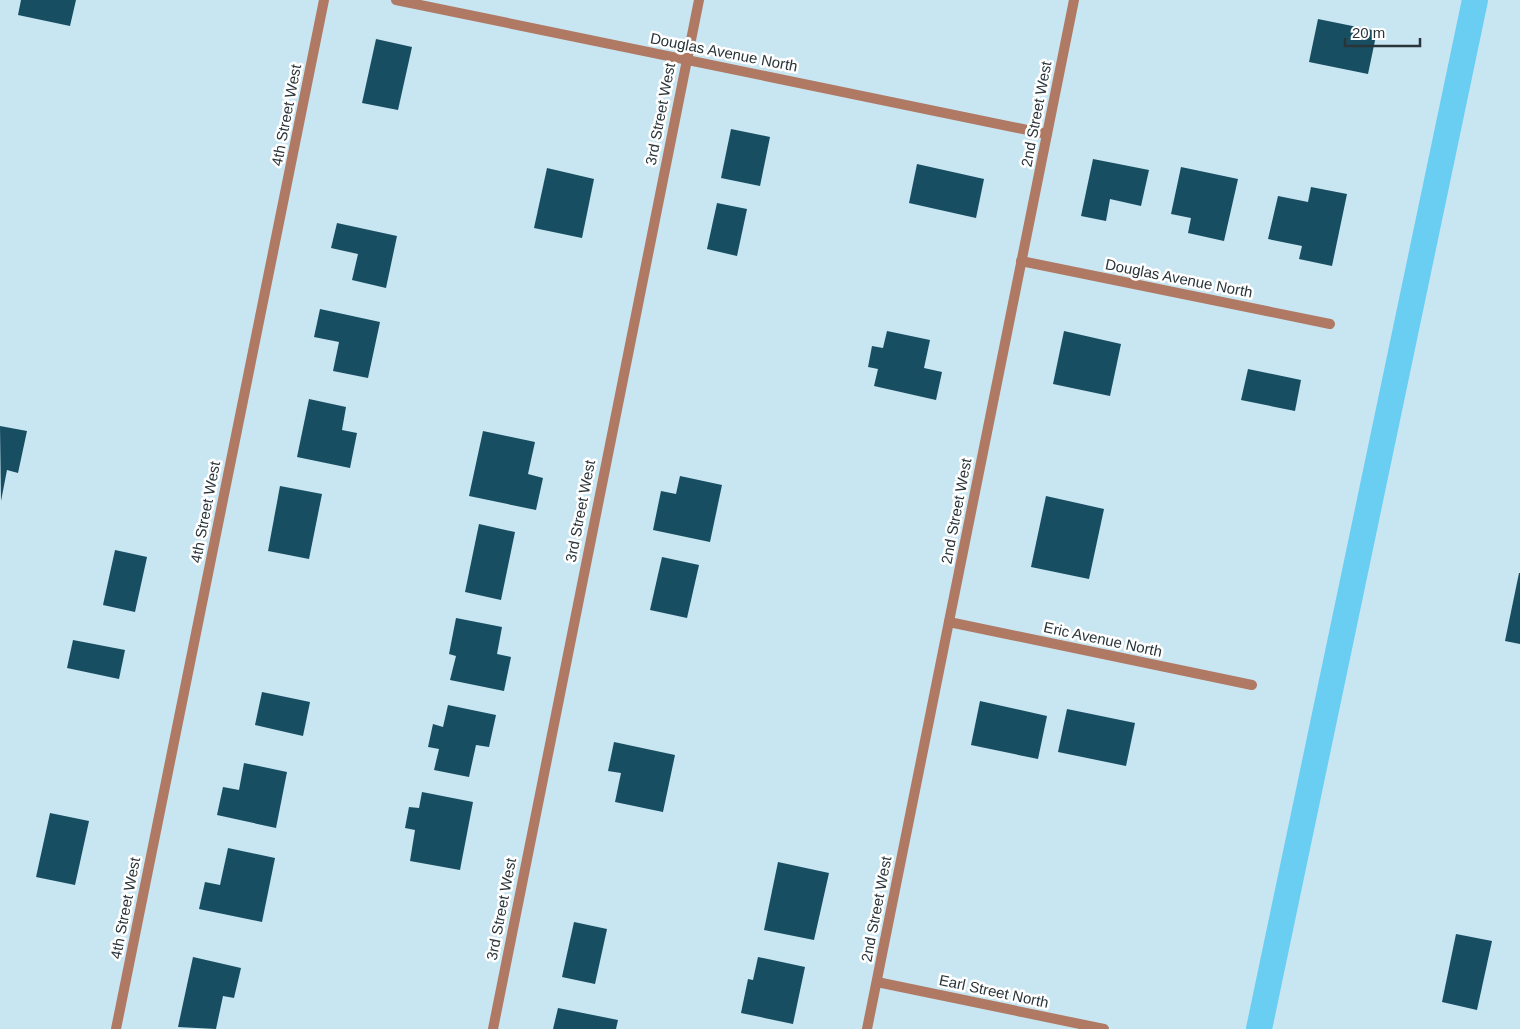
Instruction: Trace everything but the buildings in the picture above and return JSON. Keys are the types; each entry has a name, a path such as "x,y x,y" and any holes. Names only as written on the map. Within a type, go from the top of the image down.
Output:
{"street":[{"name":"4th Street West","path":"116,1029 324,0"},
{"name":"Douglas Avenue North","path":"396,0 1047,134"},
{"name":"3rd Street West","path":"493,1029 699,0"},
{"name":"2nd Street West","path":"867,1029 1074,0"},
{"name":"Douglas Avenue North","path":"1022,261 1330,324"},
{"name":"Eric Avenue North","path":"949,622 1252,684"},
{"name":"Earl Street North","path":"877,982 1104,1029"}],"waterway":[{"path":"1259,1029 1475,0"}]}
